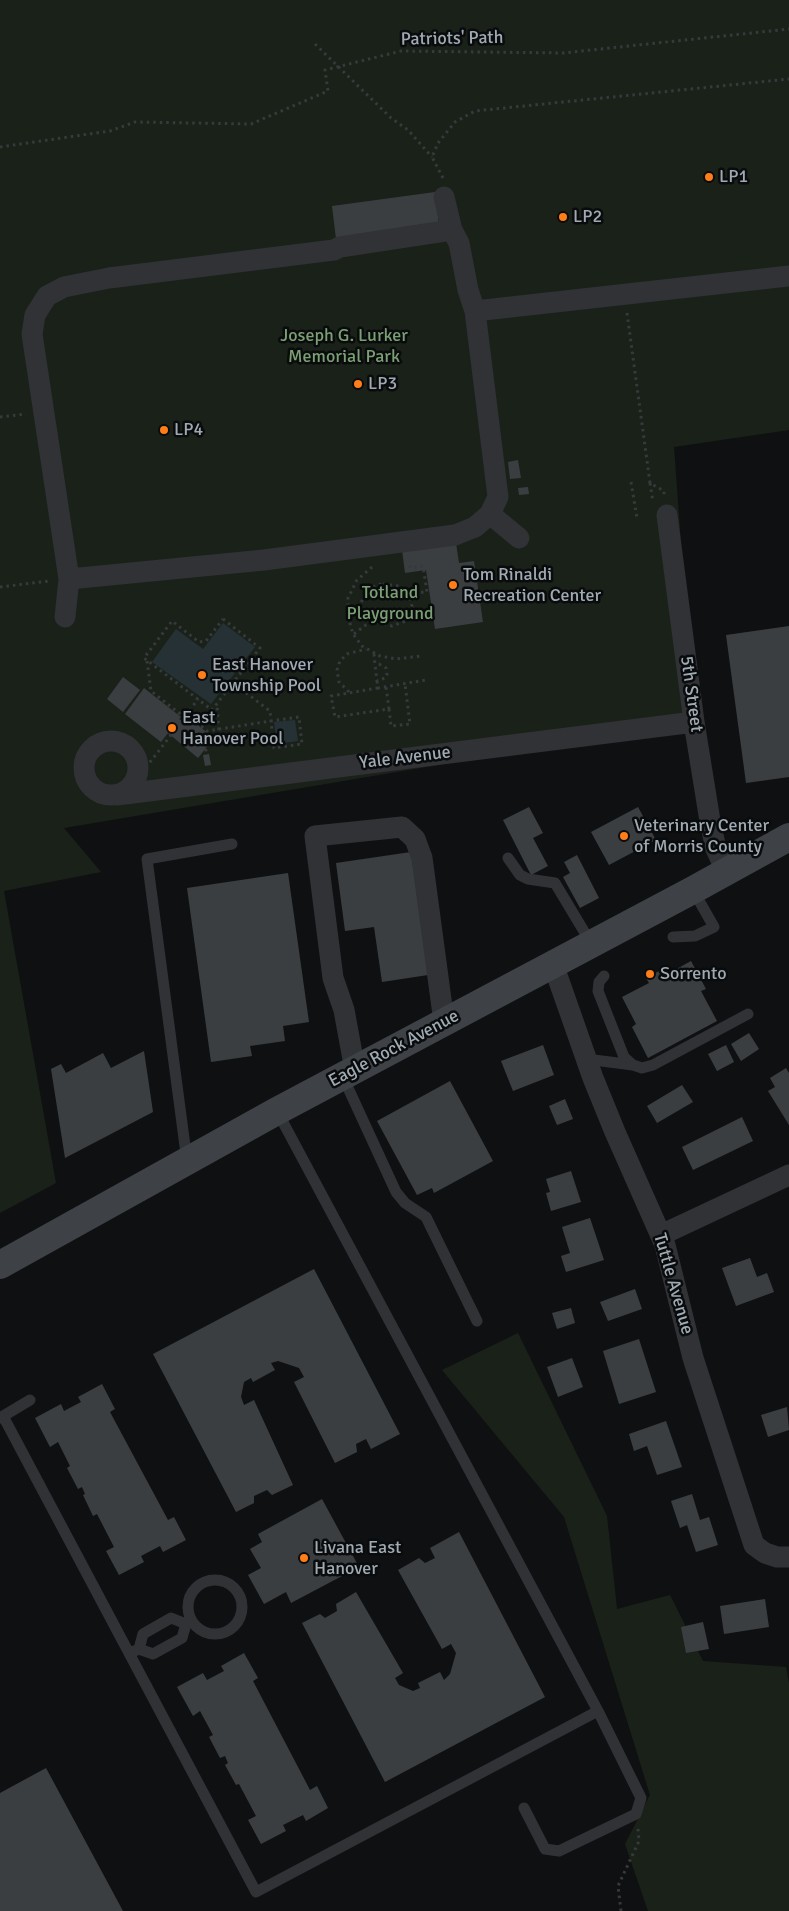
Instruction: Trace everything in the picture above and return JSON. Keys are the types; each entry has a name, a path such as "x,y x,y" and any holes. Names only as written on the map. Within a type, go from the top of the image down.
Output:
{"main road":[{"name":"Eagle Rock Avenue","path":"0,1265 277,1111 694,890 726,870 789,837"}],"street":[{"path":"69,579 264,560 408,551 475,527 490,514 498,497 475,311 468,290 459,243 452,230 444,197"},
{"path":"65,617 69,579 32,334 35,314 47,296 64,287 109,278 334,250 340,247 452,230"},
{"path":"475,311 789,276"},
{"path":"490,514 519,538"},
{"name":"5th Street","path":"667,515 694,722 716,849 726,870"},
{"name":"Yale Avenue","path":"138,768 137,760 126,745 108,741 92,749 84,764 87,782 92,788 108,796 694,722"},
{"path":"117,795 126,791 132,785 137,778 138,768"},
{"path":"349,1073 344,1010 333,978 315,836 402,827 415,839 422,858 444,1022"},
{"name":"Tuttle Avenue","path":"553,964 586,1058 615,1132 666,1245 693,1358 754,1545 760,1550 777,1557 789,1557"},
{"path":"661,1235 789,1175"}],"lane":[{"path":"187,1161 147,859 232,844"},
{"path":"508,858 520,875 528,880 555,883 591,944"},
{"path":"673,937 695,936 714,927 694,890"},
{"path":"604,976 599,982 598,991 624,1057 633,1065"},
{"path":"586,1058 642,1068 653,1065 748,1014"},
{"path":"349,1073 396,1192 405,1203 426,1218 477,1321"},
{"path":"277,1111 598,1711 641,1798 636,1814 559,1851 545,1848 524,1808"},
{"path":"30,1400 1,1417 134,1651 256,1892 598,1711"},
{"path":"134,1651 143,1634 171,1618 189,1622 203,1631 212,1634 221,1634 229,1630 236,1625 243,1608 237,1590 230,1584 222,1581 204,1582 192,1594 189,1602 189,1622 182,1638 153,1654 134,1651"}],"path":[{"name":"Patriots' Path","path":"339,66 401,52 563,53 789,29"},
{"path":"315,44 391,118 408,130 432,157 442,175 446,191 444,197"},
{"path":"0,147 110,131 135,122 251,124 328,91 325,70 339,66"},
{"path":"432,157 438,142 455,122 474,111 789,79"},
{"path":"624,294 650,483 664,491 667,515"},
{"path":"0,417 44,412"},
{"path":"631,482 637,518"},
{"path":"402,562 408,551"},
{"path":"408,551 410,568 423,566 427,592 408,593"},
{"path":"375,565 366,570 357,580 348,598 348,616 353,634 366,649 387,658 422,656"},
{"path":"0,587 69,579"},
{"path":"391,584 404,589 408,593 412,606 406,621 392,626 371,621 363,614 360,605 364,596 376,585 391,584"},
{"path":"147,661 212,710 260,648 223,619 206,641 199,642 172,622 144,658 147,661 151,691 207,730 219,729 271,721 299,717 302,744 274,748 271,721 270,711 233,683"},
{"path":"353,634 371,621"},
{"path":"350,693 338,682 337,670 340,661 347,654 366,649"},
{"path":"374,653 378,688"},
{"path":"375,665 384,666 387,672 384,678 377,681"},
{"path":"389,709 335,717 331,696 426,680"},
{"path":"386,687 391,726 410,724 405,684"},
{"path":"182,721 198,699"},
{"path":"205,751 219,733 217,704"},
{"path":"138,768 151,761 171,735"},
{"path":"622,1911 618,1886 639,1841 636,1814"}],"green space":[{"name":"Joseph G. Lurker Memorial Park","path":"0,0 789,0 789,430 674,447 694,722 64,828 101,872 4,891 56,1183 0,1213"},
{"path":"518,1333 607,1516 617,1609 670,1595 703,1661 786,1667 789,1683 789,1911 648,1911 625,1844 650,1795 564,1517 442,1370"}],"shaded area":[{"path":"223,623 255,647 211,704 152,662 176,629 203,649"},
{"path":"295,720 298,741 277,744 274,722"}],"building":[{"path":"435,192 439,225 336,239 332,206"},
{"path":"518,460 521,478 510,479 508,462"},
{"path":"528,487 529,494 519,495 518,488"},
{"name":"Tom Rinaldi Recreation Center","path":"456,543 459,563 474,561 483,622 435,629 426,570 405,573 402,550"},
{"path":"789,626 789,777 746,783 726,635"},
{"path":"123,677 140,690 123,712 107,699"},
{"name":"East Hanover Pool","path":"144,688 181,717 179,719 185,723 189,718 214,738 198,758 168,733 161,742 125,714"},
{"path":"209,754 211,765 205,766 203,755"},
{"path":"529,807 543,833 533,838 548,866 531,875 503,820"},
{"name":"Veterinary Center of Morris County","path":"638,807 656,840 609,865 591,832"},
{"path":"411,852 428,975 382,982 374,927 345,931 336,863"},
{"path":"577,855 599,898 580,908 563,877 570,873 564,862"},
{"path":"288,873 309,1022 283,1026 285,1041 250,1046 252,1056 211,1062 187,888"},
{"path":"691,961 706,989 701,991 717,1021 648,1058 632,1027 636,1024 622,997 649,983 646,978 659,971 662,977"},
{"path":"749,1033 759,1049 741,1061 731,1044"},
{"path":"543,1045 554,1075 513,1091 501,1061"},
{"path":"726,1045 734,1062 717,1071 708,1054"},
{"path":"144,1051 153,1112 65,1158 51,1069 61,1064 66,1073 103,1053 111,1068"},
{"path":"786,1068 789,1073 789,1125 768,1091 775,1087 770,1078"},
{"path":"450,1081 493,1161 434,1193 432,1188 417,1195 377,1121"},
{"path":"682,1085 693,1102 657,1123 647,1106"},
{"path":"565,1099 573,1119 557,1125 549,1106"},
{"path":"742,1117 753,1141 693,1170 682,1147"},
{"path":"571,1171 581,1202 551,1211 546,1193 550,1192 546,1179"},
{"path":"590,1218 604,1260 566,1272 561,1256 570,1253 562,1227"},
{"path":"750,1258 757,1277 767,1273 774,1292 736,1306 722,1268"},
{"path":"314,1269 400,1434 371,1449 366,1439 356,1444 357,1452 335,1463 294,1382 304,1377 299,1368 278,1361 271,1363 275,1370 253,1382 251,1378 244,1382 241,1397 244,1405 254,1400 293,1485 272,1495 267,1490 254,1496 254,1503 236,1512 153,1354"},
{"path":"635,1289 642,1309 608,1321 600,1302"},
{"path":"571,1308 575,1323 557,1329 552,1313"},
{"path":"639,1339 656,1392 619,1404 603,1351"},
{"path":"572,1358 583,1387 558,1397 547,1367"},
{"path":"102,1384 115,1409 110,1412 168,1520 174,1517 186,1540 163,1552 160,1546 141,1556 144,1562 119,1575 106,1551 114,1547 97,1514 93,1516 83,1495 85,1494 82,1487 78,1489 67,1468 70,1466 58,1442 50,1447 35,1418 61,1404 64,1411 81,1402 78,1397"},
{"path":"787,1407 789,1430 768,1437 761,1415"},
{"path":"666,1421 682,1467 657,1475 647,1446 634,1451 629,1434"},
{"path":"692,1494 700,1520 709,1517 718,1545 696,1552 687,1525 680,1528 671,1501"},
{"name":"Livana East Hanover","path":"322,1499 359,1567 291,1603 286,1592 264,1604 248,1575 261,1568 250,1549 262,1542 258,1534"},
{"path":"459,1532 545,1697 385,1782 302,1623 320,1614 325,1618 337,1611 336,1604 356,1592 403,1673 395,1678 399,1685 413,1691 420,1688 418,1683 440,1672 444,1680 450,1674 456,1653 451,1644 442,1649 398,1570 419,1558 425,1563 435,1558 430,1548"},
{"path":"765,1599 769,1627 724,1634 720,1606"},
{"path":"703,1622 709,1649 686,1653 681,1627"},
{"path":"244,1653 258,1678 253,1681 310,1790 317,1786 328,1808 306,1821 303,1815 283,1825 286,1831 261,1844 248,1820 256,1816 239,1784 236,1785 225,1765 228,1763 225,1756 220,1758 209,1737 213,1735 200,1711 193,1716 177,1687 203,1673 207,1680 224,1671 221,1666"},
{"path":"46,1768 123,1911 0,1911 0,1793"}],"place":[{"name":"LP1","path":"709,177"},
{"name":"LP2","path":"563,217"},
{"name":"LP3","path":"358,384"},
{"name":"LP4","path":"164,430"},
{"name":"Tom Rinaldi Recreation Center","path":"453,585"},
{"name":"East Hanover Township Pool","path":"202,675"},
{"name":"East Hanover Pool","path":"172,728"},
{"name":"Veterinary Center of Morris County","path":"624,836"},
{"name":"Sorrento","path":"650,974"},
{"name":"Livana East Hanover","path":"304,1558"}],"park label":[{"name":"Totland Playground","path":"390,603"}]}
